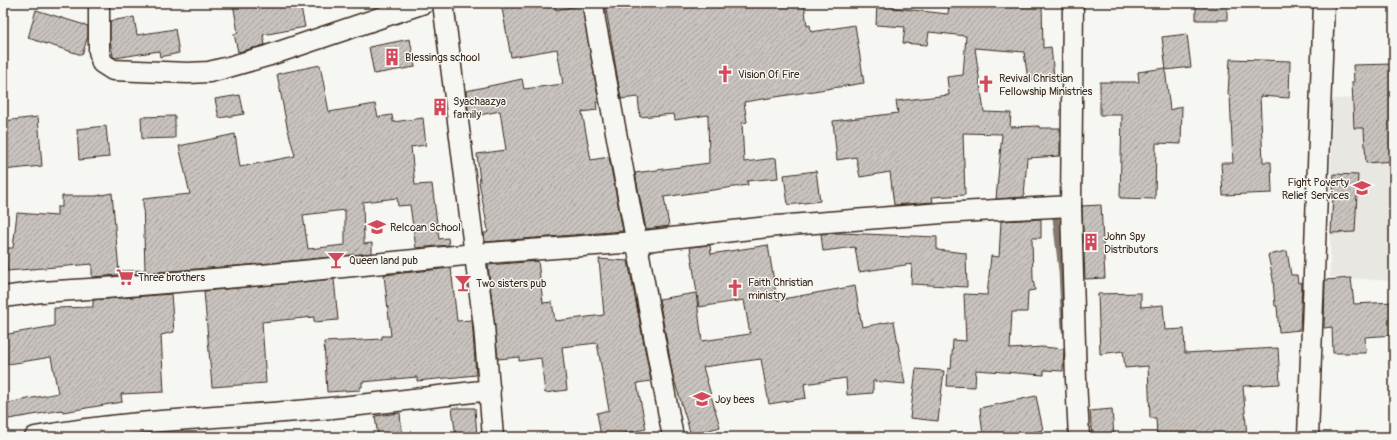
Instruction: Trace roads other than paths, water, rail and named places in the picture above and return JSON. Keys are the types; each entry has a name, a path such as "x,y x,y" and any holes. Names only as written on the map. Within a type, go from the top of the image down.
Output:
{"street":[{"path":"99,3 99,51 102,63 113,70 188,73 208,72 267,56 424,3"},
{"path":"443,3 484,326 493,437"},
{"path":"594,3 595,20 672,437"},
{"path":"1073,3 1071,206 1079,437"},
{"path":"1308,437 1324,3"},
{"path":"3,297 41,292 262,275 475,254 636,242 806,223 942,213 1071,206"},
{"path":"35,437 138,423 310,410 490,390"}],"waterway":[{"path":"1055,209 1062,271 1065,330"}],"place":[{"name":"Blessings school","path":"392,57"},
{"name":"Vision Of Fire","path":"725,74"},
{"name":"Revival Christian Fellowship Ministries","path":"986,84"},
{"name":"Syachaazya family","path":"440,107"},
{"name":"Fight Poverty Relief Services","path":"1362,188"},
{"name":"Relcoan School","path":"377,227"},
{"name":"John Spy Distributors","path":"1091,242"},
{"name":"Queen land pub","path":"336,260"},
{"name":"Three brothers","path":"125,277"},
{"name":"Two sisters pub","path":"463,283"},
{"name":"Faith Christian ministry","path":"735,288"},
{"name":"Joy bees","path":"702,399"}]}
